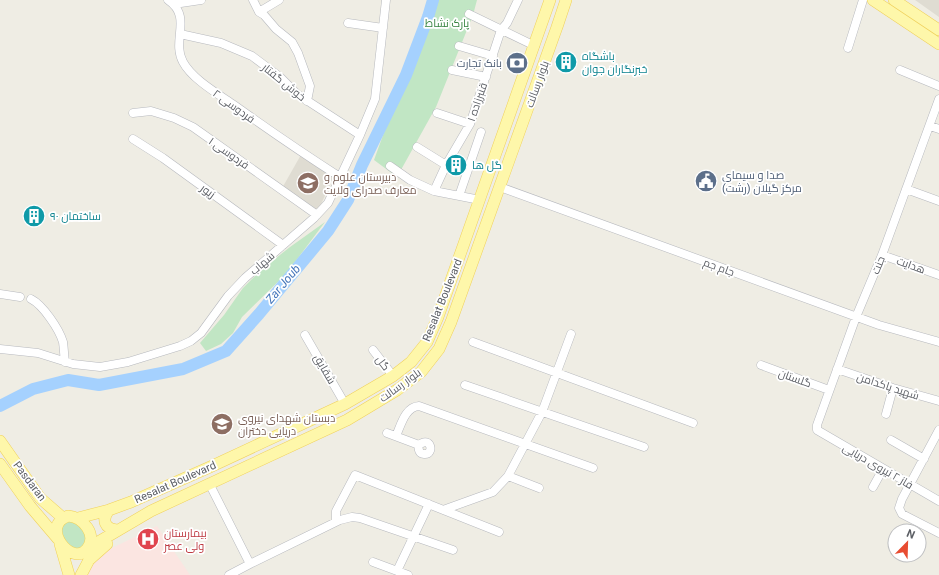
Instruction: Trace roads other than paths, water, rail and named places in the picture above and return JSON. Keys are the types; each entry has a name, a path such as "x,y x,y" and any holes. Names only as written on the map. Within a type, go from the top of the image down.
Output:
{"main road":[{"name":"Resalat Boulevard","path":"78,518 109,510 131,502 345,404 393,376 411,362 427,342 440,311 550,0"},
{"name":"بلوار رسالت","path":"86,550 117,530 151,511 346,420 398,390 421,372 440,349 451,322 566,0"},
{"path":"873,0 939,44"},
{"path":"894,0 939,30"},
{"path":"526,71 540,76"},
{"name":"Pasdaran","path":"0,441 40,498 63,518"},
{"path":"0,464 30,506 66,549 74,553 86,550"},
{"path":"109,510 105,514 104,520 106,526 111,530 117,530"},
{"path":"82,575 89,560 98,550 142,522 151,511"},
{"path":"69,575 59,541 57,526 63,518 68,516 78,518 85,523 89,530 90,539 86,550 77,564 75,575"}],"street":[{"path":"171,2 201,0"},
{"path":"253,0 260,12 276,30 292,42 298,53 310,86 307,100"},
{"path":"260,12 279,0"},
{"name":"شهاب","path":"0,349 38,353 72,364 100,367 128,362 180,346 191,341 201,333 228,296 245,278 317,215 328,203 375,99 386,0"},
{"name":"قنبرزاده ۱","path":"434,192 446,165 470,124 501,30 507,23 518,0"},
{"path":"848,48 863,0"},
{"name":"فردوسی ۲","path":"171,2 181,16 179,47 183,61 195,77 280,139 340,177"},
{"path":"469,14 535,46"},
{"path":"348,23 383,28"},
{"name":"خوش گفتار","path":"180,34 221,43 252,56 280,76 297,94 360,135"},
{"path":"459,46 493,56"},
{"path":"452,70 486,77"},
{"path":"900,70 939,86"},
{"name":"جنت","path":"817,430 816,425 856,316 882,255 939,99"},
{"name":"فردوسی ۱","path":"133,113 151,111 174,118 192,127 317,215"},
{"path":"437,113 470,124"},
{"path":"930,126 939,129"},
{"path":"459,196 481,132"},
{"name":"زیور","path":"132,139 163,158 283,245"},
{"path":"418,147 446,165"},
{"path":"390,166 410,180 434,192 480,200"},
{"name":"جام جم","path":"500,187 879,325 939,342"},
{"path":"906,189 939,200"},
{"name":"هدایت","path":"882,255 939,276"},
{"path":"0,294 20,297"},
{"path":"31,299 38,302 54,325 62,341 65,362"},
{"name":"شقایق","path":"305,334 345,404"},
{"path":"443,510 493,492 508,476 542,412 571,334"},
{"path":"473,342 694,423"},
{"name":"گل","path":"373,350 393,376"},
{"name":"گلستان","path":"761,365 829,390"},
{"name":"شهید پاکدامن","path":"837,369 893,388 939,401"},
{"path":"465,385 644,447"},
{"path":"886,414 893,388"},
{"path":"396,436 408,411 411,408 419,406 593,468"},
{"name":"فاز ۲ نیروی دریایی","path":"817,430 939,501"},
{"path":"939,430 936,445 924,459 899,508 902,514 939,533"},
{"path":"387,433 419,445"},
{"path":"891,440 924,459"},
{"path":"873,487 883,469"},
{"path":"336,521 336,511 355,475 499,532"},
{"path":"508,476 539,488"},
{"path":"209,483 250,564"},
{"path":"397,570 429,504"},
{"path":"229,575 336,521 348,517 356,517 453,550"},
{"path":"373,562 408,575"}],"waterway":[{"name":"Zar Joub","path":"0,406 33,389 68,380 99,385 183,369 226,351 328,231 348,200 362,165 406,75 433,0"}],"place":[{"name":"باشگاه خبرنگاران جوان","path":"566,62"},
{"name":"بانک تجارت","path":"517,63"},
{"name":"گل ها","path":"456,165"},
{"name":"صدا و سیمای مرکز گیلان (رشت)","path":"706,181"},
{"name":"دبیرستان علوم و معارف صدرای ولایت","path":"308,183"},
{"name":"ساختمان ۹۰","path":"34,216"},
{"name":"دبستان شهدای نیروی دریایی دختران","path":"222,424"},
{"name":"بیمارستان ولی عصر","path":"148,539"}],"park label":[{"name":"پارک نشاط","path":"447,23"}]}
